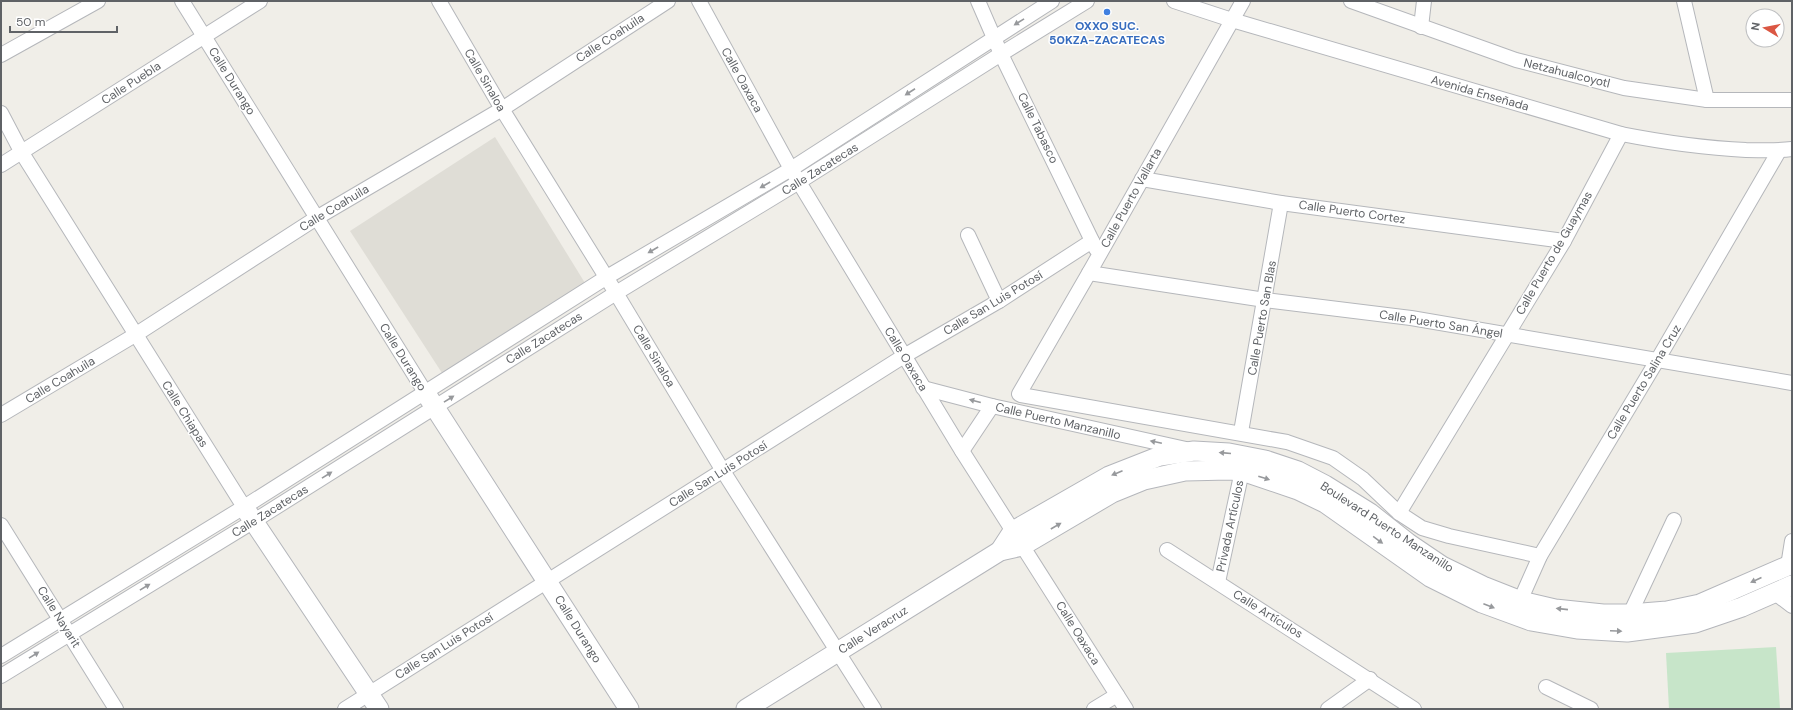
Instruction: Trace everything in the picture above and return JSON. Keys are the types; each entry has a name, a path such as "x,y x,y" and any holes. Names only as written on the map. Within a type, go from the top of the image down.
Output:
{"street":[{"path":"1,55 98,1"},
{"name":"Calle Durango","path":"182,1 430,400 629,709"},
{"name":"Calle Puebla","path":"1,165 260,1"},
{"name":"Calle Sinaloa","path":"438,1 502,109 607,277 723,471 836,652 874,709"},
{"name":"Calle Coahuila","path":"1,415 135,335 318,218 502,109 668,1"},
{"name":"Calle Oaxaca","path":"699,1 791,169 923,388 1126,709"},
{"name":"Calle Tabasco","path":"978,1 1001,54 1099,254"},
{"name":"Calle Zacatecas","path":"430,400 607,277 791,169 1052,1"},
{"name":"Calle Zacatecas","path":"1,676 249,514 430,400 616,292 799,182 1087,1"},
{"name":"Avenida Enseñada","path":"1174,1 1232,20 1621,134 1677,144 1721,149 1785,150"},
{"name":"Calle Puerto Vallarta","path":"1241,432 1020,395 1019,392 1089,273 1242,1"},
{"name":"Netzahualcoyotl","path":"1351,1 1516,60 1624,88 1707,100 1792,100"},
{"path":"1421,27 1424,1"},
{"path":"1684,1 1707,100"},
{"name":"Calle Chiapas","path":"1,113 22,153 135,335 249,514 374,701"},
{"name":"Calle Puerto de Guaymas","path":"1399,513 1564,240 1621,134"},
{"name":"Calle Puerto Salina Cruz","path":"1517,608 1540,556 1785,150"},
{"name":"Calle Puerto Cortez","path":"1142,179 1281,203 1564,240"},
{"name":"Calle Puerto San Blas","path":"1241,432 1281,203"},
{"path":"968,235 999,301"},
{"name":"Calle San Luis Potosí","path":"345,709 374,701 547,580 723,471 904,356 999,301 1092,241"},
{"name":"Calle Puerto San Ángel","path":"1089,273 1265,300 1411,318 1792,383"},
{"name":"Calle Puerto Manzanillo","path":"923,388 992,406 1194,451"},
{"path":"962,450 992,406"},
{"path":"1241,432 1287,442 1333,458 1363,479 1399,513 1422,528 1449,536 1540,556"},
{"name":"Boulevard Puerto Manzanillo","path":"1151,469 1160,456 1194,451 1229,453 1266,460 1298,471 1325,485 1370,513 1408,544 1442,566 1483,586 1517,608 1531,622 1577,629 1627,632 1695,623 1742,607 1792,585"},
{"name":"Boulevard Puerto Manzanillo","path":"1018,539 1109,476 1151,469 1185,472 1205,470 1242,471 1298,490 1325,503 1430,577 1482,603 1517,608 1555,609 1603,614 1666,612 1700,604 1790,565"},
{"name":"Privada Artículos","path":"1218,582 1242,471"},
{"name":"Calle Zacatecas","path":"1,656 60,619 249,514"},
{"path":"1630,614 1674,520"},
{"name":"Calle Nayarit","path":"1,525 116,709"},
{"name":"Calle Veracruz","path":"746,709 1018,539"},
{"path":"1790,565 1792,541"},
{"name":"Calle Artículos","path":"1167,550 1370,679 1414,709"},
{"path":"1775,593 1792,606"},
{"path":"1328,709 1370,679"},
{"path":"1546,687 1591,709"},
{"path":"1094,709 1117,695"}],"shaded area":[{"path":"495,137 585,283 442,373 350,231"}],"green space":[{"path":"1776,647 1780,709 1669,709 1666,653"}],"place":[{"name":"OXXO SUC. 50KZA-ZACATECAS","path":"1107,12"}]}
